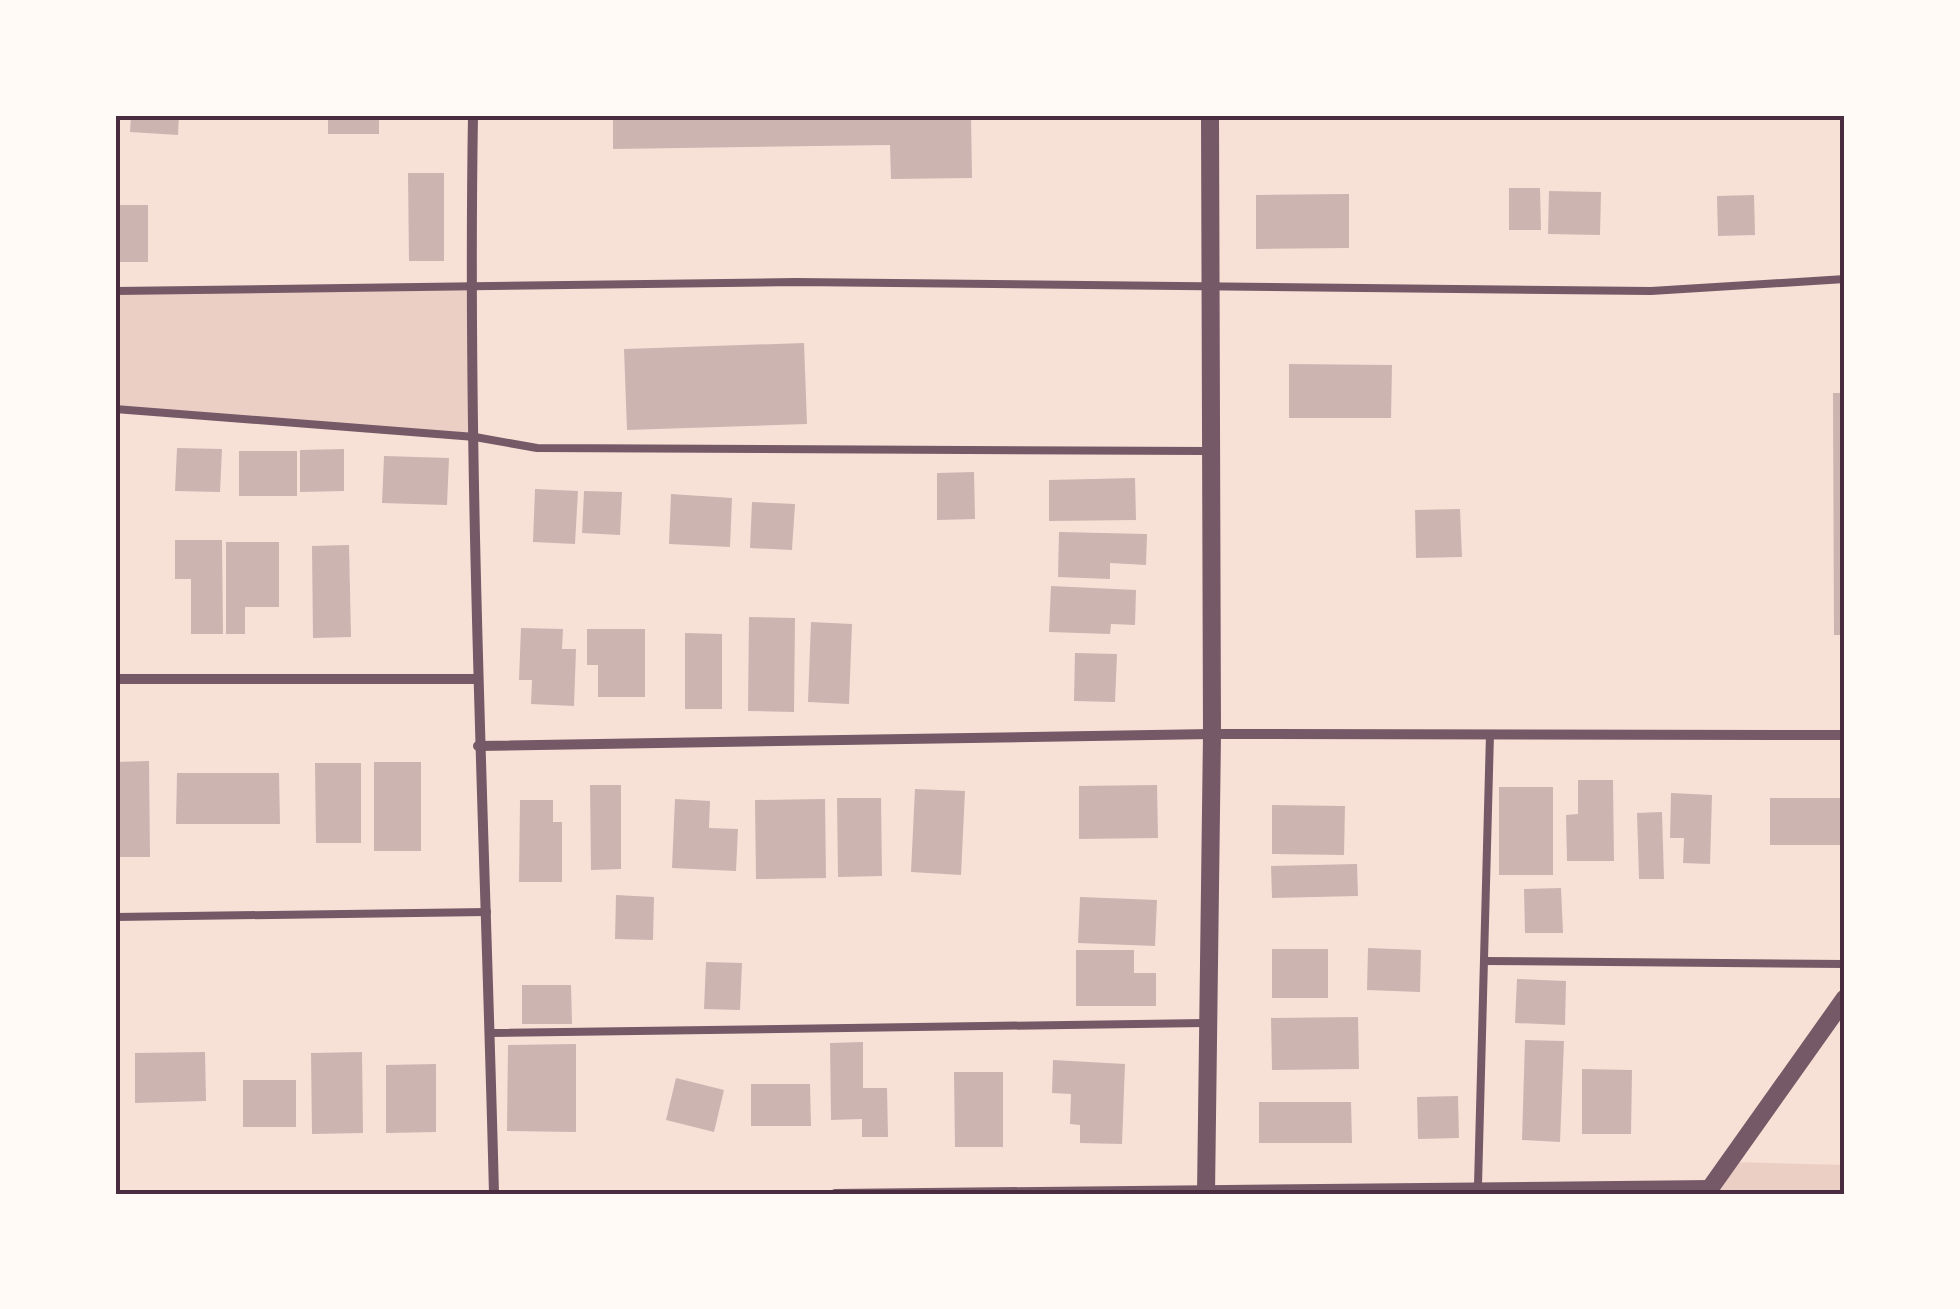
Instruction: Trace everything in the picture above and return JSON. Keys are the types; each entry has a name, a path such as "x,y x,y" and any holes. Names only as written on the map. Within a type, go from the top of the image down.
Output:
{"street":[{"path":"473,115 470,286 478,746 487,912 494,1194"},
{"path":"1206,1190 1212,734 1210,115"},
{"path":"115,679 477,679"},
{"path":"478,746 1212,734 1845,735"},
{"path":"836,1194 1478,1186 1709,1189 1845,998"}],"lane":[{"path":"115,291 795,282 1650,291 1845,279"},
{"path":"115,409 475,437 536,448 1212,451"},
{"path":"1478,1186 1490,734"},
{"path":"115,917 487,912"},
{"path":"1484,961 1845,964"},
{"path":"490,1033 1208,1023"}],"shaded area":[{"path":"470,286 475,437 115,409 115,291"},
{"path":"1729,1162 1845,1165 1845,1194 1706,1194"}],"building":[{"path":"131,115 179,115 178,135 130,132"},
{"path":"328,115 379,115 379,134 328,134"},
{"path":"613,115 971,115 972,178 891,179 890,145 613,149"},
{"path":"408,173 444,173 444,261 409,261"},
{"path":"1509,188 1540,188 1541,230 1509,230"},
{"path":"1549,191 1601,192 1600,235 1548,234"},
{"path":"1349,194 1349,248 1256,249 1256,195"},
{"path":"1754,195 1755,235 1718,236 1717,196"},
{"path":"115,205 148,205 148,262 115,262"},
{"path":"804,343 807,424 627,430 624,349"},
{"path":"1289,364 1392,365 1391,418 1289,418"},
{"path":"1833,393 1845,393 1845,635 1834,635"},
{"path":"177,448 222,449 220,492 175,491"},
{"path":"344,449 344,491 300,492 300,450"},
{"path":"239,451 297,451 297,496 239,496"},
{"path":"384,456 449,458 447,505 382,503"},
{"path":"974,472 975,519 937,520 937,473"},
{"path":"1135,478 1136,520 1049,521 1049,480"},
{"path":"535,489 578,491 575,544 533,542"},
{"path":"584,491 622,492 620,535 582,533"},
{"path":"671,494 732,498 730,547 669,544"},
{"path":"752,502 795,504 792,550 750,548"},
{"path":"1460,509 1462,557 1416,558 1415,510"},
{"path":"1059,532 1147,534 1146,565 1110,563 1110,579 1058,577"},
{"path":"175,540 222,540 223,634 191,634 191,579 175,579"},
{"path":"226,542 279,542 279,607 245,607 245,634 226,634"},
{"path":"349,545 351,637 313,638 312,546"},
{"path":"1051,586 1136,590 1135,625 1111,624 1110,634 1049,632"},
{"path":"749,617 795,618 794,712 748,711"},
{"path":"811,622 852,624 849,704 808,702"},
{"path":"521,628 563,629 562,649 576,649 574,706 531,704 532,680 519,680"},
{"path":"587,629 645,629 645,697 598,697 598,665 587,665"},
{"path":"685,633 722,634 722,709 685,709"},
{"path":"1075,653 1117,654 1115,702 1074,701"},
{"path":"149,761 150,857 115,857 115,762"},
{"path":"374,762 421,762 421,851 374,851"},
{"path":"315,763 361,763 361,843 316,843"},
{"path":"177,773 279,773 280,824 176,824"},
{"path":"1578,780 1613,780 1614,861 1567,861 1566,815 1578,814"},
{"path":"590,785 621,785 621,869 591,870"},
{"path":"1157,785 1158,838 1079,839 1079,786"},
{"path":"1499,787 1553,787 1553,875 1499,875"},
{"path":"915,789 965,791 961,875 911,872"},
{"path":"1671,793 1712,795 1710,864 1683,863 1684,838 1670,838"},
{"path":"837,798 881,798 882,876 838,877"},
{"path":"1770,798 1845,798 1845,845 1770,845"},
{"path":"675,799 710,801 709,828 738,829 736,871 672,868"},
{"path":"825,799 826,878 756,879 755,800"},
{"path":"520,800 553,800 553,822 562,822 562,882 519,882"},
{"path":"1272,805 1345,806 1344,855 1272,854"},
{"path":"1662,812 1664,879 1639,879 1637,813"},
{"path":"1357,864 1358,896 1272,898 1271,866"},
{"path":"1561,888 1563,933 1525,933 1524,889"},
{"path":"616,895 654,897 653,940 615,939"},
{"path":"1080,897 1157,900 1155,946 1078,943"},
{"path":"1368,948 1421,950 1420,992 1367,990"},
{"path":"1272,949 1328,949 1328,998 1272,998"},
{"path":"1076,950 1134,950 1134,973 1156,973 1156,1006 1076,1006"},
{"path":"706,962 742,963 740,1010 704,1009"},
{"path":"1517,979 1566,981 1565,1025 1515,1023"},
{"path":"522,985 571,985 572,1024 522,1024"},
{"path":"1358,1017 1359,1069 1272,1070 1271,1018"},
{"path":"1525,1040 1564,1041 1560,1142 1522,1140"},
{"path":"863,1042 863,1088 887,1088 888,1137 862,1137 862,1119 831,1120 830,1043"},
{"path":"576,1044 576,1132 507,1131 508,1045"},
{"path":"205,1052 206,1101 135,1103 135,1053"},
{"path":"362,1052 363,1133 312,1134 311,1053"},
{"path":"1053,1060 1125,1064 1122,1144 1080,1143 1080,1125 1070,1124 1071,1094 1052,1093"},
{"path":"436,1064 436,1132 386,1133 386,1065"},
{"path":"1582,1069 1632,1070 1631,1134 1582,1134"},
{"path":"954,1072 1003,1072 1003,1147 955,1147"},
{"path":"676,1078 724,1090 714,1132 666,1120"},
{"path":"243,1080 296,1080 296,1127 243,1127"},
{"path":"751,1084 810,1084 811,1126 751,1126"},
{"path":"1458,1096 1459,1138 1418,1139 1417,1097"},
{"path":"1259,1102 1351,1102 1352,1143 1259,1143"}]}
